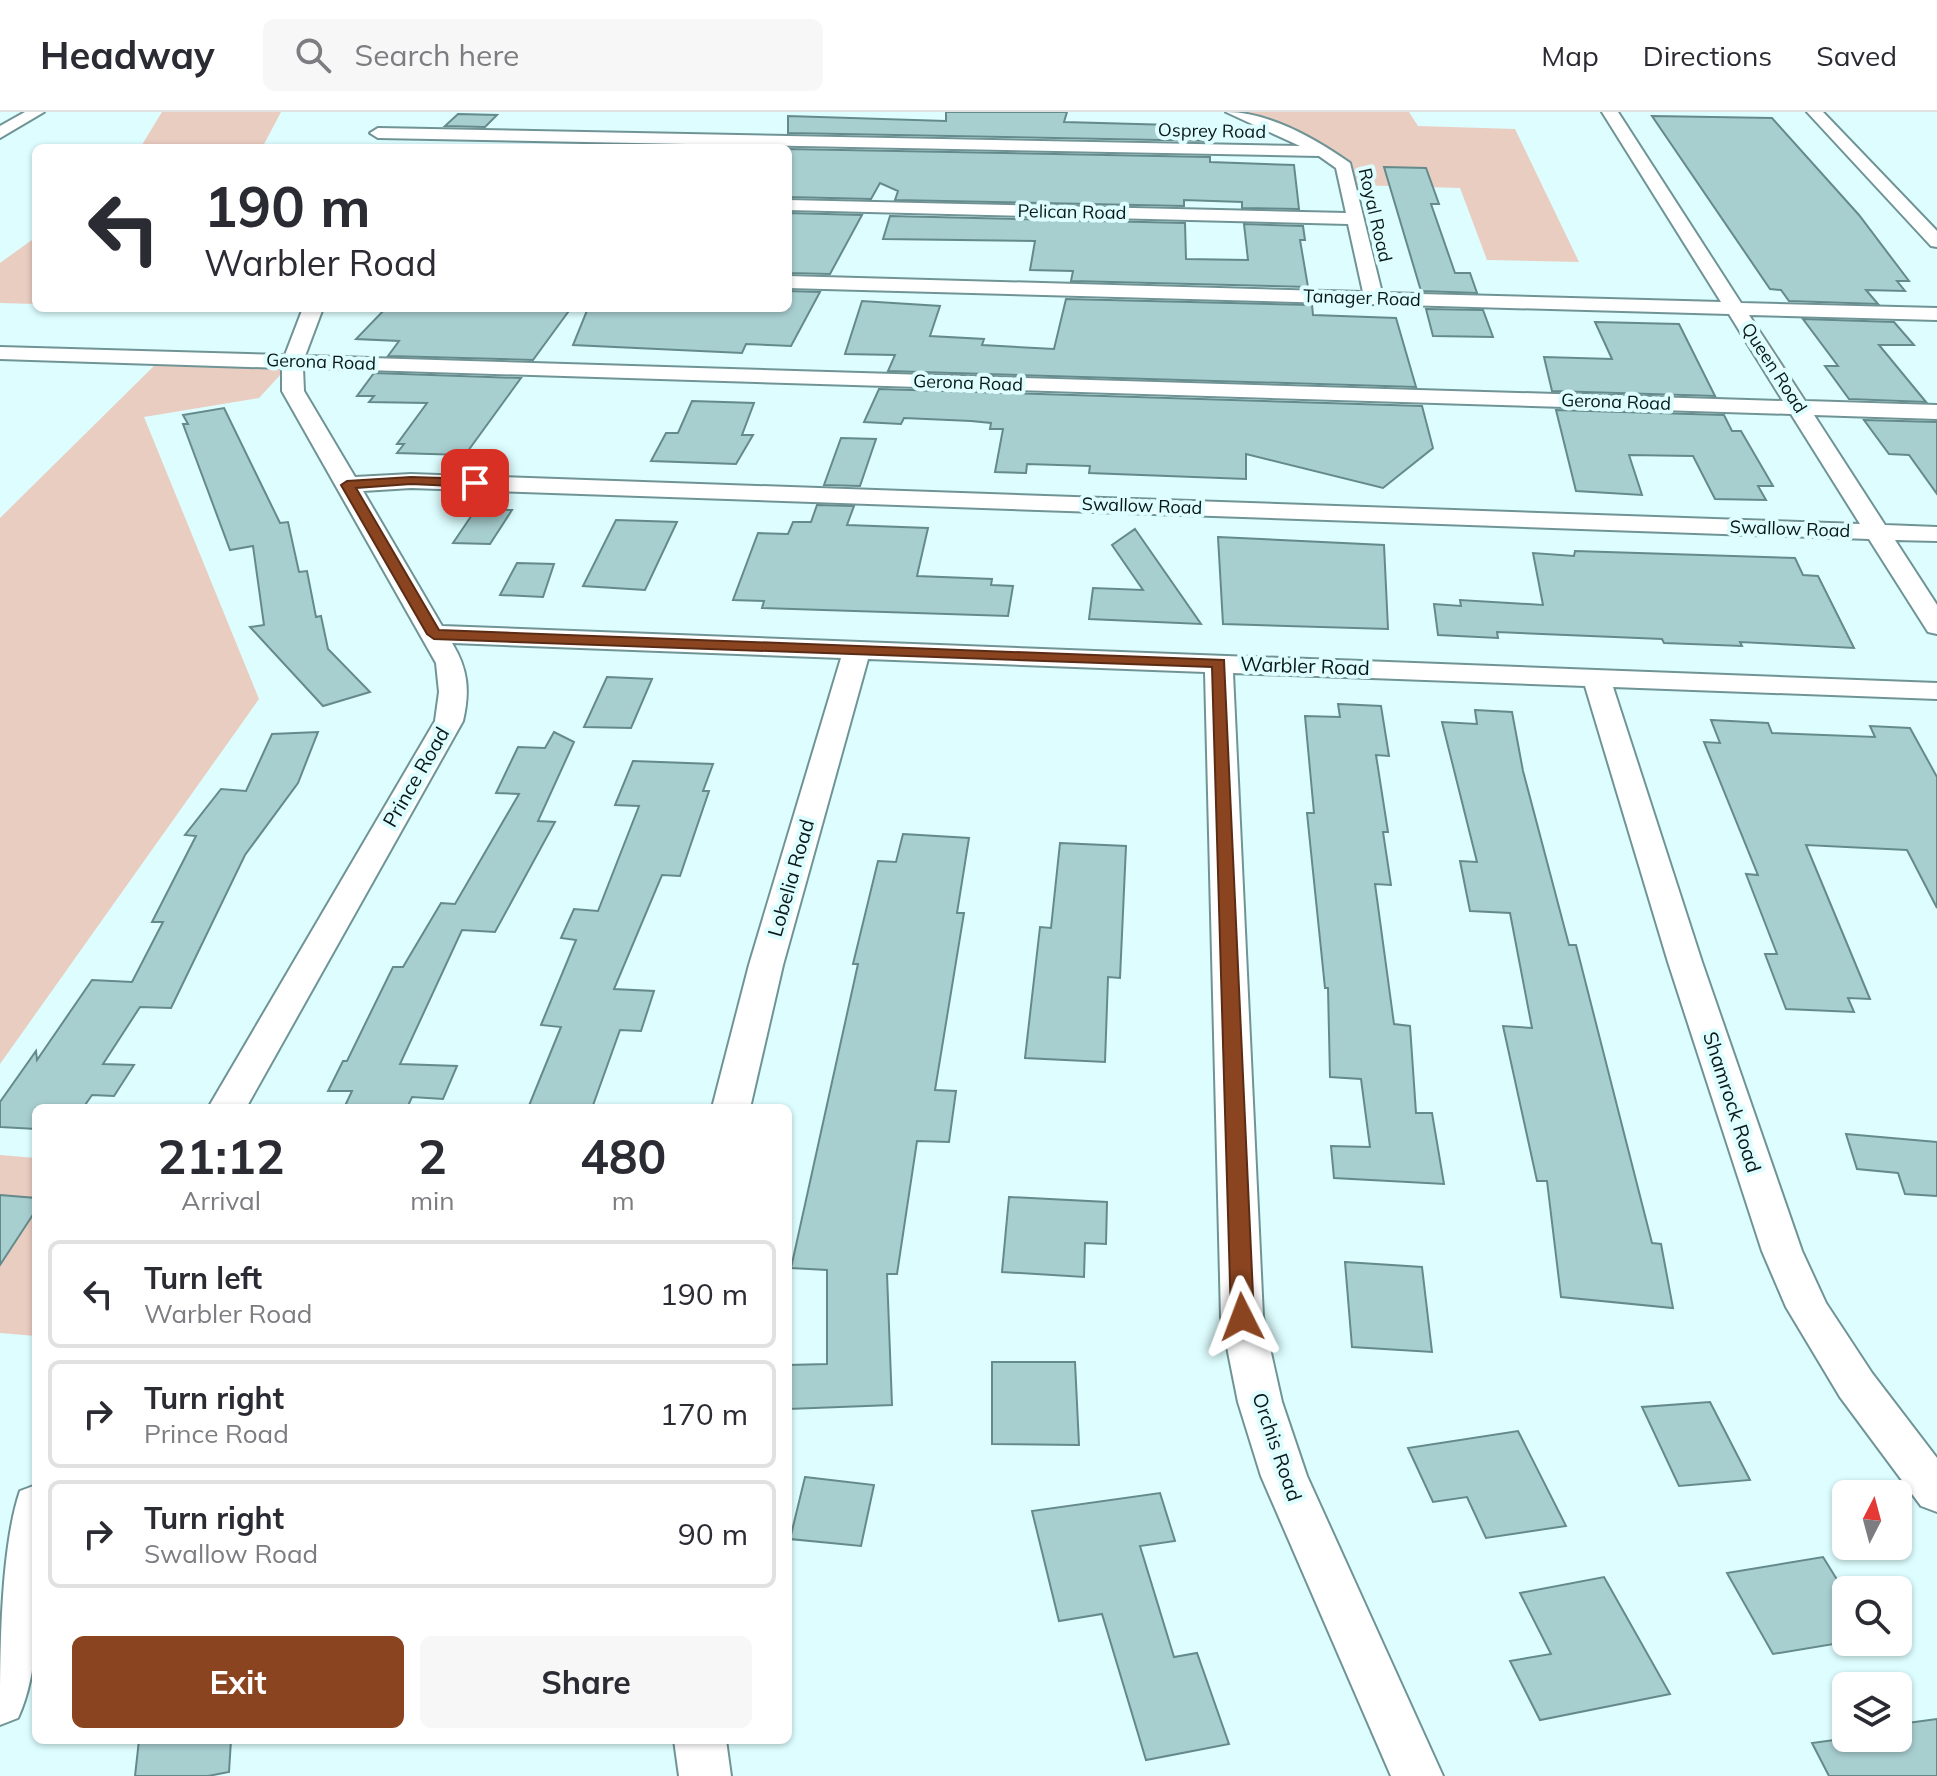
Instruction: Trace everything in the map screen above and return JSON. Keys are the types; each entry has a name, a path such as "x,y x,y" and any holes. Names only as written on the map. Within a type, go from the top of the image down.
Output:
{"street":[{"path":"0,133 36,112"},
{"path":"375,140 385,112"},
{"name":"Royal Road","path":"1234,112 1325,151 1344,166 1374,299"},
{"name":"Queen Road","path":"1610,112 1937,626"},
{"path":"1815,112 1937,242"},
{"name":"Osprey Road","path":"375,140 660,144"},
{"name":"Osprey Road","path":"792,146 1325,151"},
{"name":"Pelican Road","path":"792,205 1357,219"},
{"name":"Tanager Road","path":"792,282 1937,314"},
{"path":"291,362 311,312"},
{"name":"Gerona Road","path":"4,356 1937,412"},
{"name":"Prince Road","path":"229,1104 449,721 454,700 455,681 450,663 293,391 291,362"},
{"name":"Swallow Road","path":"347,485 411,481 1937,534"},
{"name":"Warbler Road","path":"434,634 1937,691"},
{"name":"Lobelia Road","path":"732,1104 766,965 857,649"},
{"name":"Orchis Road","path":"1219,663 1242,1317 1260,1402 1284,1476 1417,1776"},
{"name":"Shamrock Road","path":"1596,677 1685,962 1782,1251 1807,1307 1856,1385 1937,1493"},
{"path":"0,1702 32,1526"},
{"path":"701,1744 705,1776"}],"shaded area":[{"path":"162,112 281,112 264,144 142,144"},
{"path":"1230,112 1409,112 1418,126 1515,129 1579,262 1487,260 1460,188 1354,185 1324,153"},
{"path":"32,240 32,304 0,303 0,263"},
{"path":"160,360 293,361 259,398 144,417 259,699 0,1064 0,518"},
{"path":"0,1155 32,1158 32,1336 0,1333"}],"building":[{"path":"946,112 1067,112 1064,122 1209,126 1210,141 788,133 788,116 946,121"},
{"path":"458,114 497,115 485,127 445,126"},
{"path":"1652,116 1772,118 1859,215 1909,281 1897,281 1905,291 1866,290 1878,304 1789,301 1781,290 1770,289"},
{"path":"792,149 1210,157 1210,162 1294,165 1299,209 1242,208 1242,202 1184,200 1184,206 895,200 898,191 880,183 871,199 792,197"},
{"path":"1384,167 1426,168 1439,204 1431,204 1455,273 1470,273 1477,293 1421,291"},
{"path":"792,213 862,215 830,274 792,273"},
{"path":"890,216 1185,223 1186,259 1248,260 1244,224 1303,226 1305,240 1300,240 1308,287 1071,281 1073,271 1030,270 1035,241 883,239"},
{"path":"792,291 820,292 791,346 746,344 742,353 573,345 586,312 792,312"},
{"path":"1066,299 1312,305 1313,315 1396,318 1416,387 888,371 895,355 845,354 862,301 940,306 930,336 984,339 982,345 1054,349"},
{"path":"1426,309 1483,310 1493,337 1433,336"},
{"path":"382,312 568,312 533,360 388,356 399,341 356,339"},
{"path":"1803,319 1894,322 1914,345 1879,345 1926,402 1849,399 1825,366 1838,366"},
{"path":"1595,322 1679,324 1715,396 1552,391 1544,357 1612,359"},
{"path":"374,373 521,378 465,455 397,453 404,444 397,444 427,403 369,402 374,396 357,396"},
{"path":"879,389 1422,406 1433,448 1383,488 1246,454 1246,479 1089,473 1090,466 1027,464 1026,473 995,472 1003,429 990,429 991,423 971,421 904,418 901,424 864,422"},
{"path":"692,401 754,403 742,435 753,435 736,464 651,461 666,433 678,433"},
{"path":"224,408 280,523 288,522 299,572 307,571 316,617 321,616 328,649 370,692 323,706 250,627 264,625 253,546 230,550 183,424 188,424 183,415"},
{"path":"1556,410 1724,415 1732,431 1741,431 1773,486 1758,486 1766,500 1715,499 1693,456 1629,455 1642,495 1576,491"},
{"path":"1864,420 1937,422 1937,494 1909,455 1889,454"},
{"path":"841,438 876,439 860,486 824,485"},
{"path":"817,505 854,506 847,525 928,528 917,576 992,579 991,585 1013,586 1008,616 762,608 764,601 733,600 758,533 788,534 793,522 811,522"},
{"path":"476,509 512,510 490,544 453,543"},
{"path":"616,520 677,522 645,590 583,586"},
{"path":"1135,529 1201,624 1089,619 1093,588 1143,590 1112,545"},
{"path":"1218,537 1384,545 1388,629 1223,624"},
{"path":"1575,551 1795,558 1803,575 1818,576 1854,648 1740,642 1742,646 1664,643 1662,639 1497,632 1498,638 1438,635 1434,604 1461,606 1460,600 1543,605 1533,553 1574,556"},
{"path":"517,563 554,564 543,597 500,595"},
{"path":"607,677 652,679 631,728 584,727"},
{"path":"1338,704 1381,706 1389,756 1376,755 1388,832 1383,832 1391,885 1375,884 1394,1024 1410,1026 1416,1113 1432,1113 1444,1184 1334,1178 1331,1146 1370,1147 1361,1079 1330,1077 1328,988 1325,988 1307,813 1314,813 1305,716 1340,717"},
{"path":"1475,710 1512,712 1523,771 1569,945 1576,945 1652,1243 1661,1244 1673,1308 1561,1297 1547,1181 1537,1181 1503,1026 1532,1028 1510,913 1470,911 1460,861 1477,862 1442,722 1477,724"},
{"path":"1711,720 1768,723 1772,733 1875,737 1870,726 1910,728 1937,777 1937,908 1907,850 1806,845 1870,999 1848,998 1854,1012 1786,1009 1765,954 1777,954 1746,874 1758,875 1704,742 1720,743"},
{"path":"318,732 298,783 245,855 171,1008 140,1007 103,1064 134,1065 114,1096 92,1095 86,1104 32,1104 32,1129 0,1127 0,1102 36,1051 37,1060 92,980 132,982 163,922 152,922 196,836 185,835 221,789 246,791 272,734"},
{"path":"554,732 574,742 538,821 555,822 495,932 462,930 400,1064 457,1066 443,1099 412,1097 409,1104 346,1104 352,1091 328,1091 343,1061 347,1061 393,967 403,967 441,903 455,904 519,794 496,793 518,747 545,748"},
{"path":"633,761 713,764 703,791 709,791 680,876 662,875 614,989 654,991 641,1031 620,1030 593,1104 530,1104 561,1027 541,1025 576,940 561,938 574,909 598,911 639,806 615,805"},
{"path":"903,834 969,838 957,913 964,913 935,1090 956,1091 949,1142 917,1141 897,1274 887,1274 892,1405 792,1409 792,1365 827,1364 827,1270 792,1268 792,1263 858,964 853,964 878,861 896,862"},
{"path":"1060,843 1126,846 1120,978 1108,977 1105,1062 1025,1058 1040,927 1051,928"},
{"path":"1846,1134 1937,1142 1937,1196 1905,1194 1898,1173 1857,1169"},
{"path":"0,1195 32,1198 32,1216 0,1265"},
{"path":"1009,1197 1107,1202 1106,1244 1085,1243 1084,1277 1002,1272"},
{"path":"1345,1262 1422,1267 1432,1352 1352,1347"},
{"path":"992,1362 1075,1362 1079,1445 992,1444"},
{"path":"1710,1402 1750,1480 1679,1486 1642,1407"},
{"path":"1518,1431 1566,1526 1486,1538 1467,1497 1433,1502 1408,1448"},
{"path":"805,1477 874,1485 861,1546 792,1539"},
{"path":"1160,1493 1175,1541 1140,1546 1174,1657 1197,1653 1229,1744 1146,1760 1102,1614 1059,1621 1032,1511"},
{"path":"1823,1557 1835,1576 1832,1576 1832,1644 1773,1654 1727,1573"},
{"path":"1604,1577 1670,1694 1540,1720 1510,1661 1551,1654 1520,1593"},
{"path":"1937,1719 1937,1776 1829,1776 1812,1743 1832,1740 1832,1752 1912,1752 1912,1722"},
{"path":"139,1744 231,1744 229,1772 208,1776 135,1776"}],"route":[{"path":"475,483 411,481 347,485 434,634 1219,663 1242,1317"}]}
